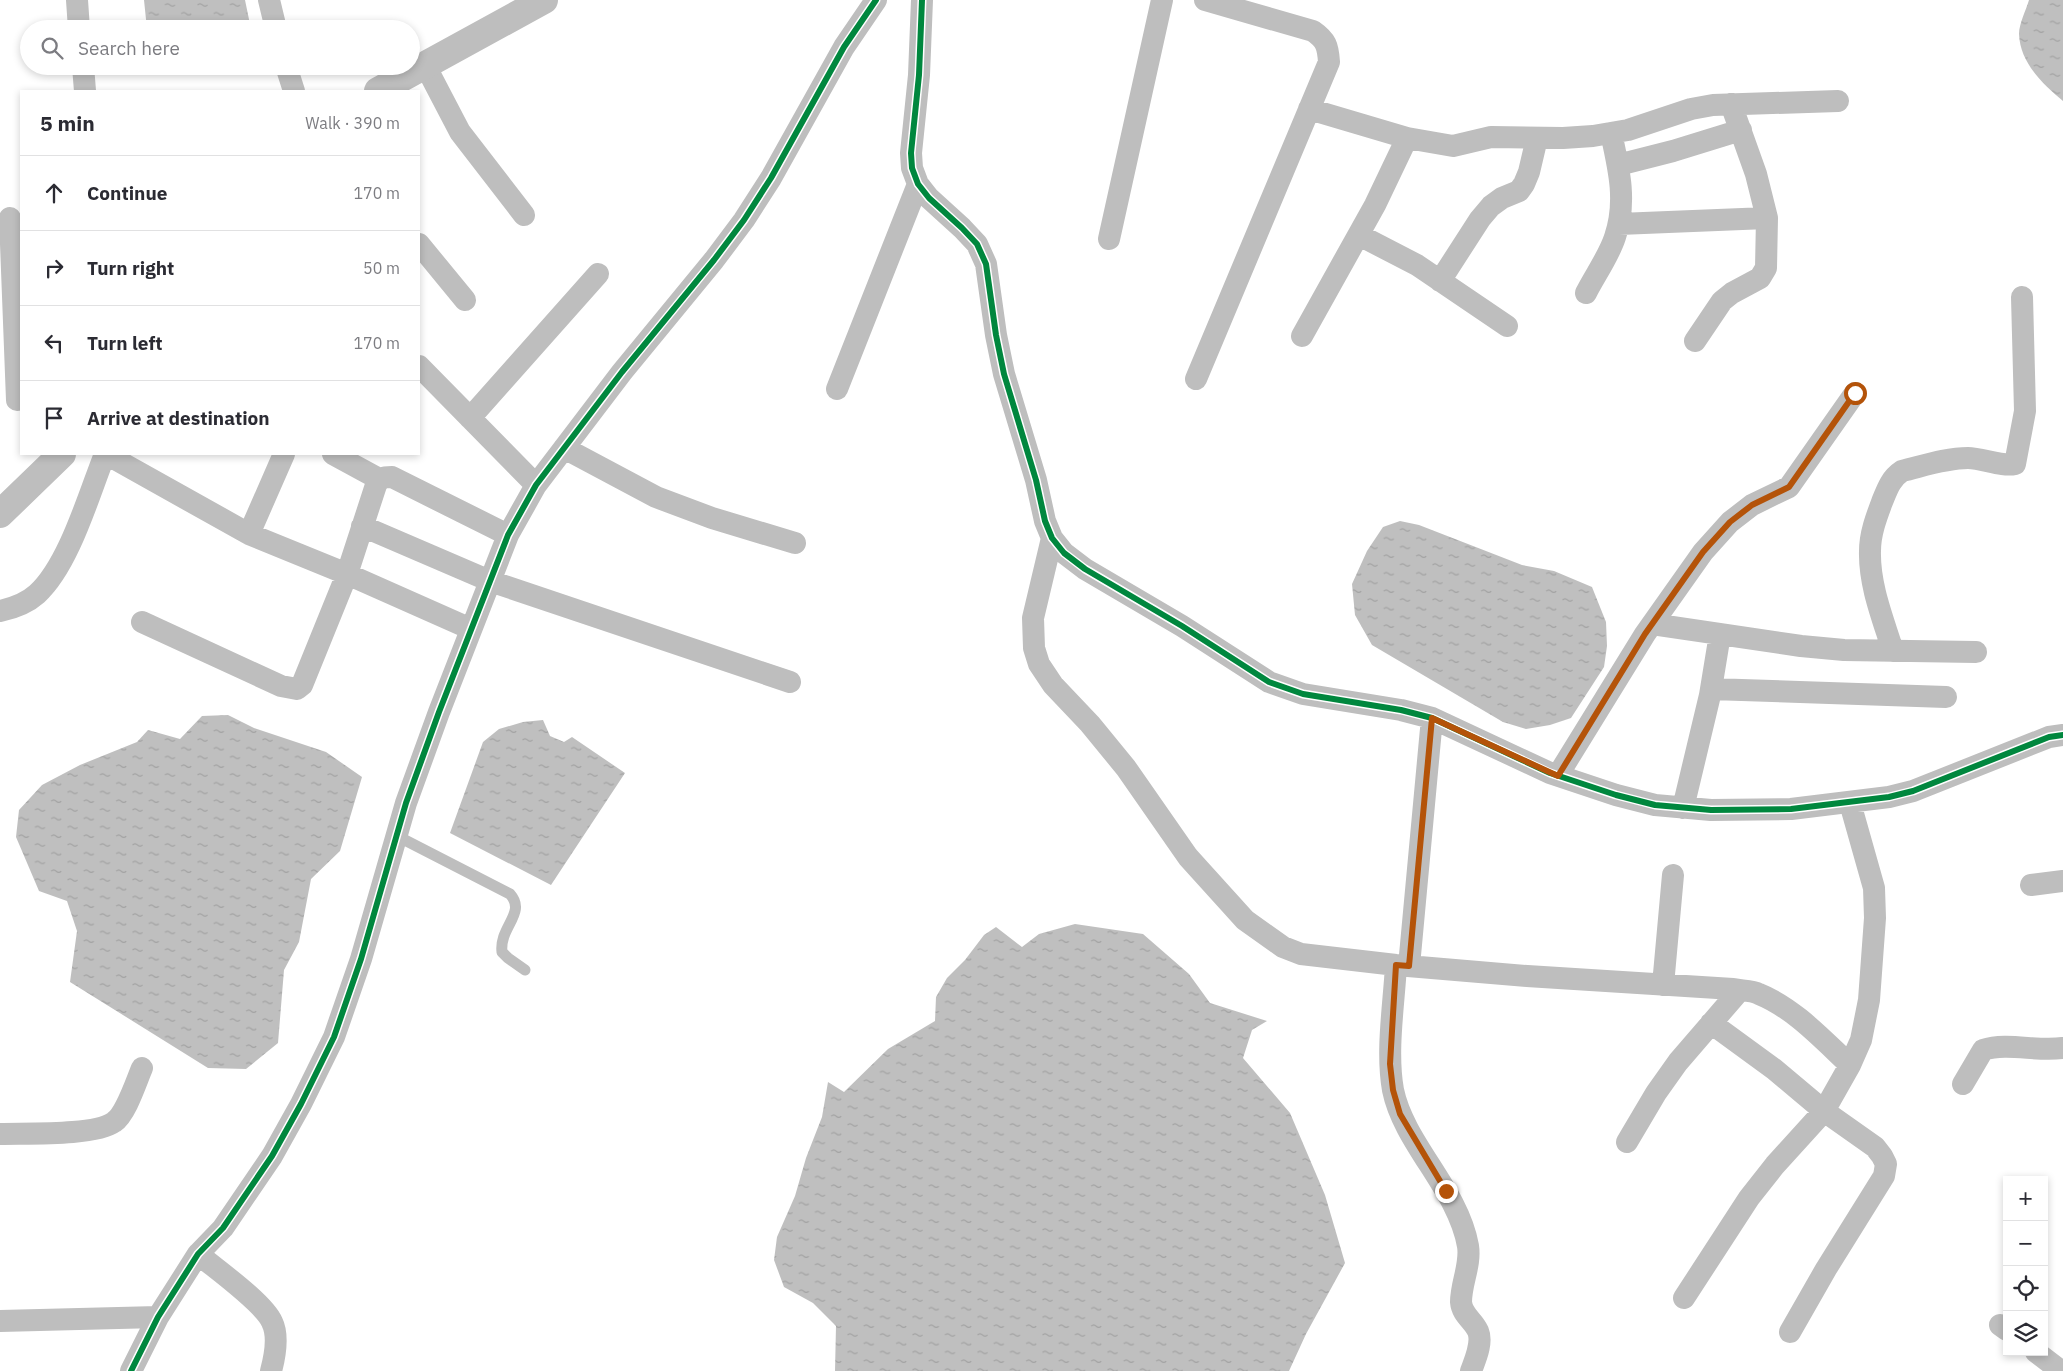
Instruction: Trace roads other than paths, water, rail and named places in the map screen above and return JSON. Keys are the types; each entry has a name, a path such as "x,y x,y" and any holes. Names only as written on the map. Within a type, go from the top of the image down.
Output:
{"street":[{"path":"77,0 78,20"},
{"path":"269,0 274,20"},
{"path":"420,68 544,0"},
{"path":"131,1371 158,1318 198,1254 223,1228 272,1156 301,1104 334,1037 362,959 397,836 436,721 508,535 536,485 622,372 714,260 744,220 771,178 844,46 876,0"},
{"path":"922,0 912,168 918,184 929,198 977,244 986,264 996,335 1004,374 1036,480 1045,521 1052,538 1064,553 1085,569 1182,626 1269,682 1311,695 1401,710 1432,718 1558,776 1655,805 1711,810 1791,809 1850,803 1913,791 2049,737 2063,735"},
{"path":"1109,239 1162,0"},
{"path":"1196,379 1329,62 1328,48 1324,38 1313,31 1205,0"},
{"path":"425,65 460,132 524,215"},
{"path":"84,75 85,90"},
{"path":"289,75 294,90"},
{"path":"380,90 407,75"},
{"path":"1309,109 1408,138 1453,146 1491,137 1593,136 1628,130 1691,109 1713,105 1838,102"},
{"path":"1695,341 1722,301 1732,293 1760,278 1765,273 1766,268 1767,218 1756,174 1731,104"},
{"path":"1618,165 1674,151 1741,130"},
{"path":"1586,293 1615,239 1622,202 1621,180 1611,133"},
{"path":"1302,336 1359,235 1408,138"},
{"path":"1440,281 1480,219 1502,198 1519,191 1524,184 1529,172 1537,138"},
{"path":"837,388 918,184"},
{"path":"10,218 13,399"},
{"path":"1618,224 1767,218"},
{"path":"1359,235 1417,265 1507,326"},
{"path":"420,245 465,300"},
{"path":"470,418 598,274"},
{"path":"1893,651 1878,606 1870,568 1870,549 1875,522 1893,477 1902,471 1966,458 2015,464 2024,411 2022,297"},
{"path":"420,367 536,485"},
{"path":"1558,776 1652,624 1703,552 1730,522 1752,505 1789,487 1855,393"},
{"path":"564,448 656,496 712,518 795,543"},
{"path":"0,514 61,455"},
{"path":"0,611 18,607 37,594 53,577 65,554 106,455"},
{"path":"108,455 249,534 347,574 471,629"},
{"path":"249,534 284,455"},
{"path":"335,455 379,479 385,477 392,478 508,535"},
{"path":"142,622 281,686 296,689 302,685 347,574 379,479"},
{"path":"362,526 490,582 790,682"},
{"path":"1052,538 1033,618 1034,648 1039,664 1052,685 1090,724 1126,768 1188,857 1245,920 1283,947 1301,954 1403,966 1663,984 1757,993 1773,1000 1804,1024 1850,1065"},
{"path":"1652,624 1844,650 1976,652"},
{"path":"1683,808 1711,689 1720,634"},
{"path":"1711,689 1946,697"},
{"path":"1432,718 1390,1064 1393,1090 1400,1114 1446,1191 1465,1232 1468,1248 1461,1302 1464,1313 1478,1331 1479,1344 1471,1371"},
{"path":"1684,1298 1749,1198 1774,1165 1824,1111 1850,1065 1861,1040 1869,1000 1875,918 1874,888 1850,803"},
{"path":"1663,984 1673,875"},
{"path":"2031,885 2063,881"},
{"path":"1627,1142 1656,1093 1678,1062 1740,990"},
{"path":"1711,1024 1774,1069 1824,1111 1875,1147 1886,1164 1884,1176 1826,1268 1790,1332"},
{"path":"1963,1084 1983,1050 2006,1046 2046,1050 2063,1048"},
{"path":"0,1134 84,1130 101,1128 114,1122 123,1110 142,1068"},
{"path":"198,1254 264,1309 273,1322 276,1341 271,1371"},
{"path":"0,1321 158,1318"},
{"path":"2041,1356 2061,1371"}],"lane":[{"path":"397,836 510,894 516,900 517,906 502,937 502,952 525,970"}],"water":[{"path":"144,0 245,0 249,20 146,20"},
{"path":"2029,0 2063,0 2063,101 2034,72 2023,54 2019,30"},
{"path":"1400,521 1419,525 1522,565 1554,571 1592,587 1606,622 1607,646 1604,667 1571,718 1550,725 1526,729 1503,722 1372,645 1355,615 1352,584 1367,551 1383,527"},
{"path":"228,715 254,728 326,752 362,777 340,851 311,879 299,942 284,970 278,1043 246,1069 208,1068 70,982 77,931 67,901 39,891 16,837 19,810 42,785 80,765 137,742 148,730 180,739 202,716"},
{"path":"543,720 550,736 564,742 572,737 625,773 551,885 450,833 483,742 499,729 523,722"},
{"path":"1075,924 1143,934 1189,974 1210,1003 1267,1021 1252,1030 1243,1058 1290,1113 1325,1195 1345,1263 1306,1334 1289,1371 835,1371 836,1326 813,1303 784,1287 774,1260 777,1237 795,1196 806,1158 822,1117 828,1082 844,1092 888,1049 935,1021 936,997 947,978 965,960 984,935 996,927 1022,947 1039,934"}]}
